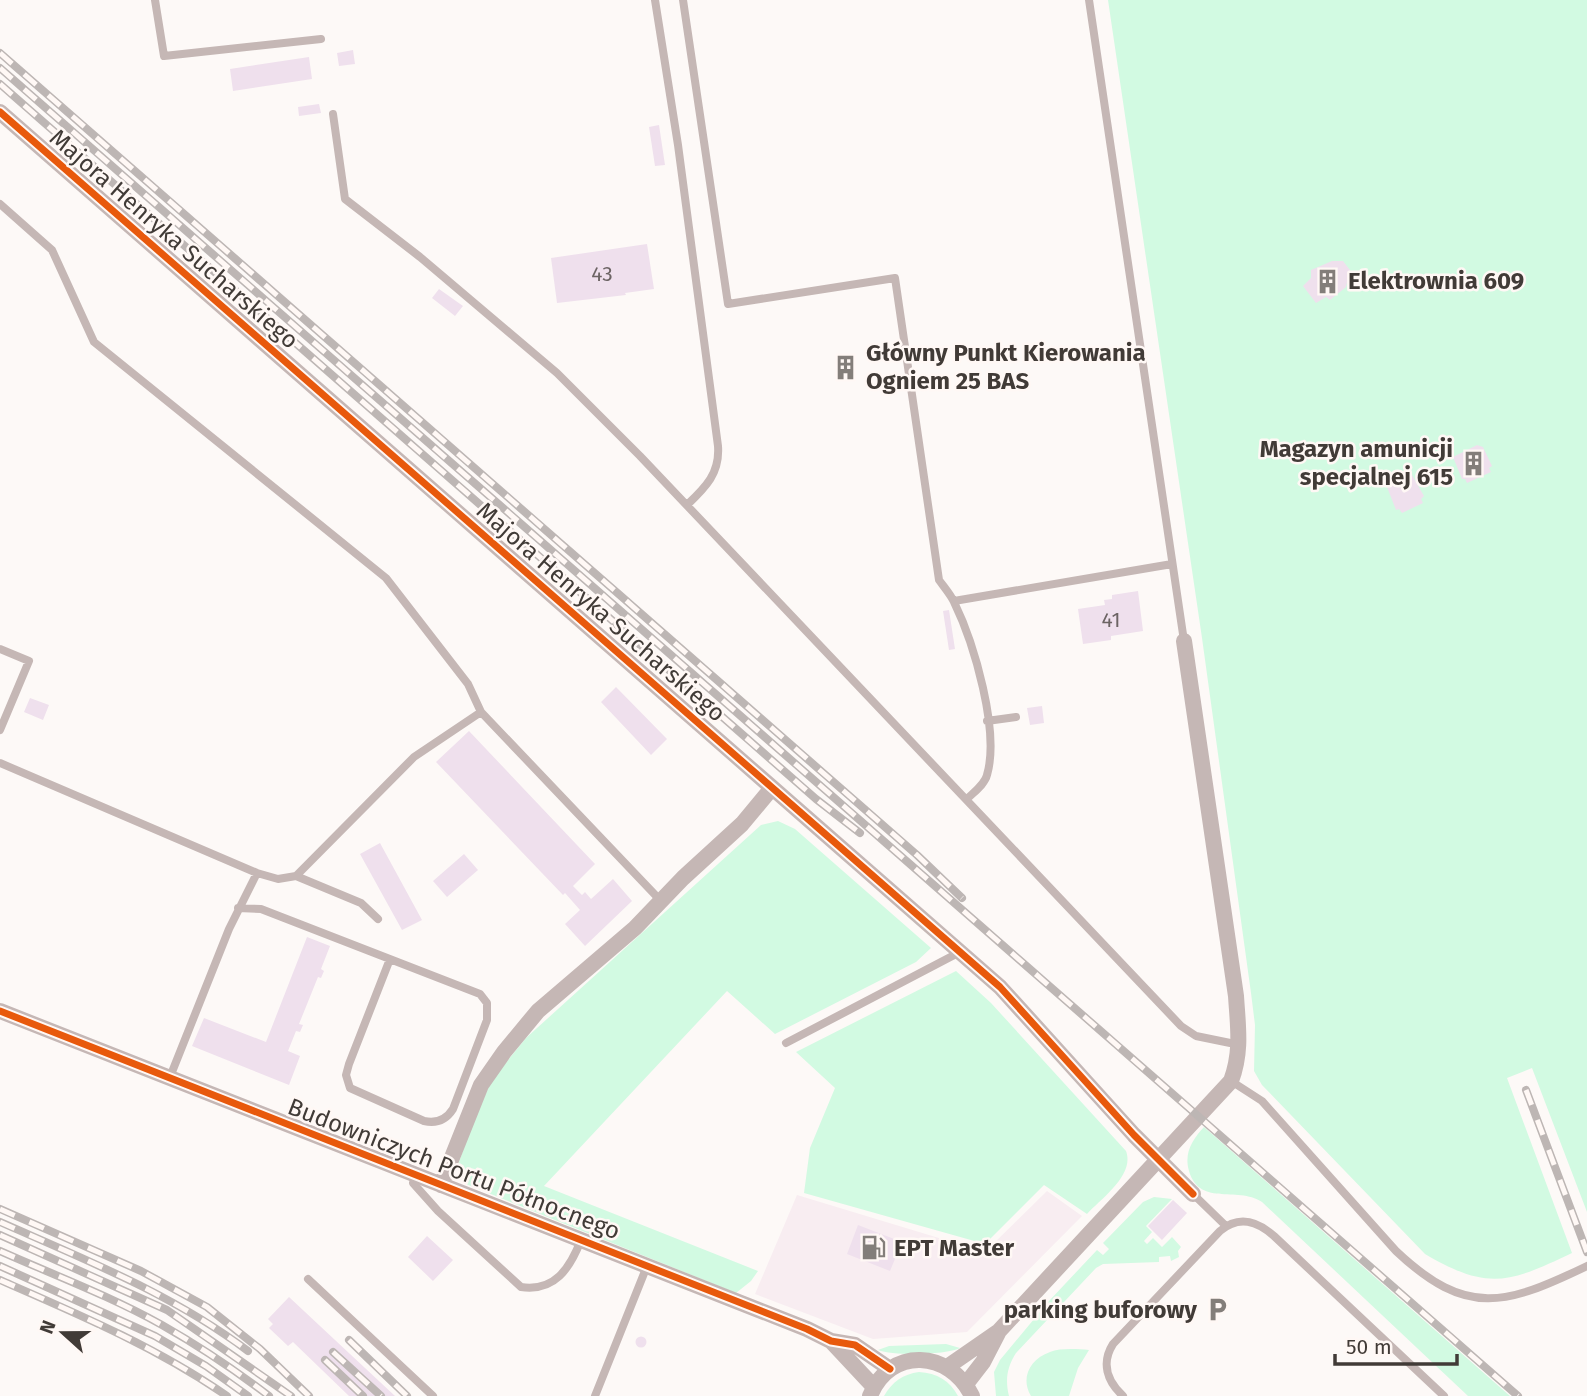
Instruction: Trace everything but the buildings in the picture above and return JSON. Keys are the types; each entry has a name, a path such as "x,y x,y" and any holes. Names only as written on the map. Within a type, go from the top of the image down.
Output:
{"street":[{"name":"Majora Henryka Sucharskiego","path":"0,112 1000,987 1158,1160"},
{"path":"947,1367 999,1331 1231,1081 1238,1063 1240,1045 1236,996 1184,641"},
{"name":"Budowniczych Portu Północnego","path":"442,1185 481,1085 538,1011 635,928 742,824 772,788"},
{"name":"Budowniczych Portu Północnego","path":"0,1011 807,1329 831,1341 855,1345 890,1369 872,1391 831,1341"},
{"path":"1158,1160 1194,1194"},
{"path":"890,1369 904,1362 934,1362 958,1375 969,1390 999,1331"}],"lane":[{"path":"155,0 164,56 321,39"},
{"path":"655,0 680,159 718,453 717,466 711,480 687,505"},
{"path":"683,0 728,304 895,278 939,580 954,601 979,671 987,721 991,755 987,778 967,799"},
{"path":"1089,0 1184,641"},
{"path":"332,114 345,200 420,257 557,373 687,505 1181,1026 1196,1036 1240,1045"},
{"path":"0,204 52,250 93,342 386,579 468,684 481,712 661,901"},
{"path":"954,601 1172,564"},
{"path":"0,649 29,661 0,730"},
{"path":"296,876 414,757 481,712"},
{"path":"987,721 1016,717"},
{"path":"0,763 257,873 278,879 296,876 360,903 378,919"},
{"path":"170,1077 238,908 257,873"},
{"path":"238,908 261,909 390,959 480,994 487,1003 487,1020 453,1109 448,1116 432,1123 350,1088 347,1082 349,1064 390,959"},
{"path":"786,1043 960,952"},
{"path":"1231,1081 1262,1101 1396,1251 1436,1283 1478,1298 1498,1299 1519,1296 1587,1266"},
{"path":"416,1175 414,1183 438,1211 521,1287 535,1289 552,1283 572,1263 581,1240"},
{"path":"1194,1194 1226,1226"},
{"path":"1123,1396 1107,1374 1107,1356 1113,1344 1226,1226 1245,1221 1267,1230 1444,1396"},
{"path":"595,1396 647,1266"},
{"path":"309,1279 433,1396"}],"shaded area":[{"path":"1047,1191 1082,1216 967,1332 873,1339 755,1294 797,1195 985,1252"}],"green space":[{"path":"1108,0 1587,0 1587,1212 1532,1068 1507,1078 1572,1253 1531,1271 1498,1279 1483,1278 1466,1274 1425,1254 1262,1085 1254,1071 1255,1025 1251,993 1202,638"},
{"path":"778,821 795,829 931,948 916,962 775,1034 727,991 544,1186 758,1271 751,1281 736,1293 466,1184 458,1174 458,1165 468,1136 491,1081 526,1038 761,825"},
{"path":"956,971 991,1003 1126,1151 1128,1160 1122,1177 1087,1214 1044,1185 985,1244 804,1193 810,1148 835,1088 796,1052"},
{"path":"1204,1127 1510,1396 1468,1396 1262,1202 1252,1197 1219,1194 1200,1188 1193,1180 1187,1161 1191,1145"},
{"path":"1154,1197 1172,1199 1146,1226 1152,1232 1144,1241 1147,1244 1153,1238 1162,1247 1172,1237 1181,1247 1178,1251 1179,1257 1171,1261 1170,1256 1159,1257 1159,1262 1103,1264 1096,1268 1016,1353 1008,1374 1009,1396 996,1396 994,1372 1000,1360 1049,1301 1097,1250 1103,1255 1109,1249 1103,1243 1143,1202"},
{"path":"946,1344 960,1348 920,1354 878,1350 889,1346"},
{"path":"1059,1350 1089,1350 1078,1368 1069,1396 1031,1396 1027,1376 1037,1359"},
{"path":"919,1372 942,1379 958,1396 884,1396 898,1380"}],"railway":[{"path":"0,53 917,855 962,898"},
{"path":"0,68 1518,1396"},
{"path":"0,84 816,799 860,833"},
{"path":"1526,1090 1587,1252"},
{"path":"0,1209 141,1271 207,1307 260,1349 309,1396"},
{"path":"0,1222 159,1295 248,1351"},
{"path":"0,1235 167,1310 291,1396"},
{"path":"0,1251 142,1314 190,1341 269,1396"},
{"path":"0,1266 155,1336 206,1366 248,1396"},
{"path":"0,1280 145,1347 227,1396"},
{"path":"349,1340 407,1396"},
{"path":"333,1352 381,1396"},
{"path":"325,1360 363,1396"}],"cycle path":[{"path":"0,112 1000,987 1134,1135 1193,1194"},
{"path":"0,1011 807,1329 831,1341 855,1345 890,1369"}],"place":[{"name":"Elektrownia 609","path":"1328,281"},
{"name":"Główny Punkt Kierowania Ogniem 25 BAS","path":"846,367"},
{"name":"Magazyn amunicji specjalnej 615","path":"1473,463"},
{"name":"EPT Master","path":"874,1248"},
{"name":"parking buforowy","path":"1217,1310"}]}
